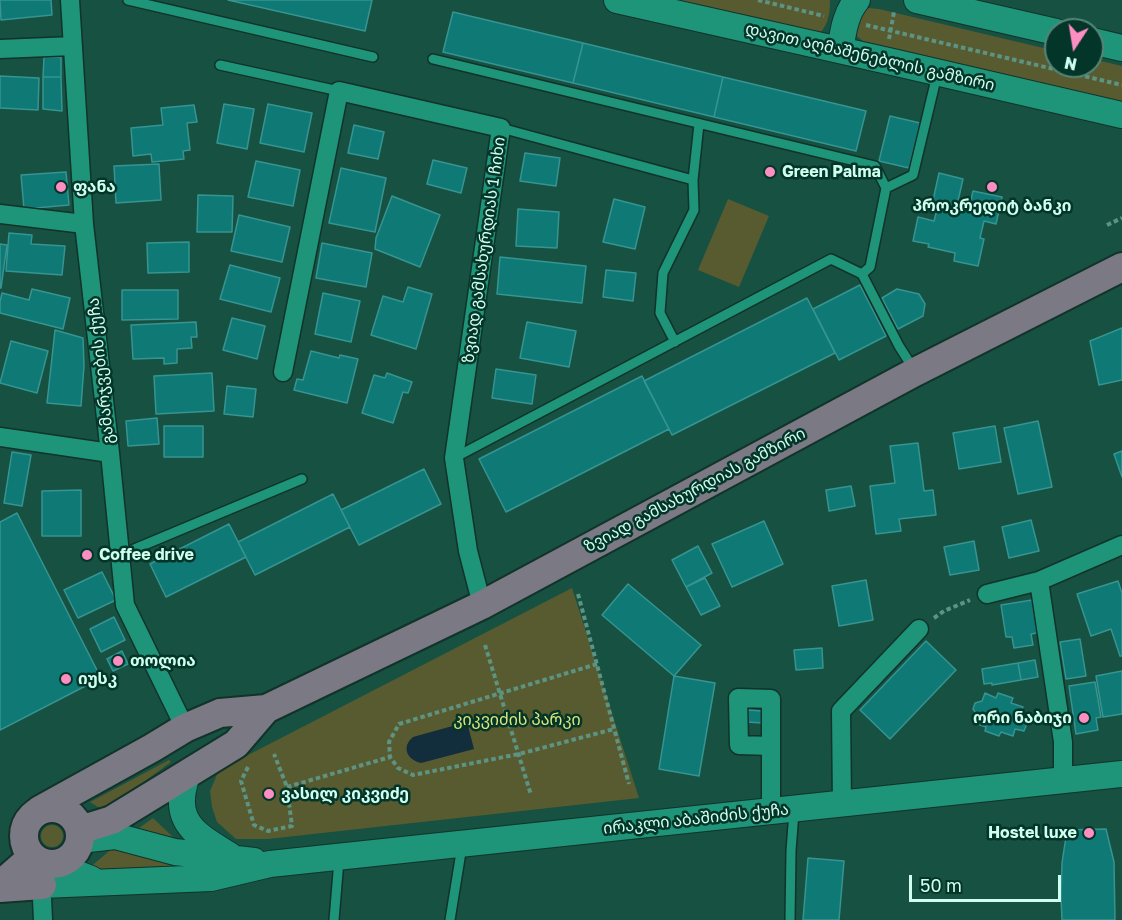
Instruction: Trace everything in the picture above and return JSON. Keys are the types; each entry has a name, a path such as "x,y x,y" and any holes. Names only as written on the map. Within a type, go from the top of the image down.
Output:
{"main road":[{"name":"დავით აღმაშენებლის გამზირი","path":"617,0 1110,112"},
{"path":"917,0 1044,30"},
{"path":"840,50 852,10"},
{"path":"1104,44 1122,48"},
{"path":"1110,112 1122,132"},
{"name":"ზვიად გამსახურდიას გამზირი","path":"0,834 185,728 220,713 266,709 482,605 915,372 1122,267"},
{"name":"ზვიად გამსახურდიას გამზირი","path":"80,835 112,820 236,744 266,709"},
{"path":"187,774 182,799 184,818 199,837 235,859"},
{"name":"ირაკლი აბაშიძის ქუჩა","path":"42,867 99,882 211,878 270,864 340,856 1122,774"},
{"path":"0,886 42,867 62,862 73,855 80,835 78,823 72,815 55,807 33,816 23,831 25,847 42,867"},
{"name":"ირაკლი აბაშიძის ქუჩა","path":"80,835 115,836 175,852 270,864"}],"street":[{"name":"გამარჯვების ქუჩა","path":"69,0 74,46 84,224 125,605 185,728"},
{"path":"0,49 74,46"},
{"path":"283,372 339,91"},
{"name":"ზვიად გამსახურდიას 1 ჩიხი","path":"339,91 501,128 454,458 468,551 482,605"},
{"path":"0,214 84,224"},
{"path":"0,437 110,453"},
{"path":"987,594 1039,581 1122,545"},
{"path":"1039,581 1062,742 1063,780"},
{"path":"842,803 841,711 919,629"},
{"path":"771,746 783,809"},
{"path":"42,867 43,920"}],"lane":[{"path":"128,0 373,57"},
{"path":"433,58 875,166 886,188 870,267 862,274"},
{"path":"220,65 339,91"},
{"path":"886,188 913,175 938,72"},
{"path":"675,342 660,314 663,273 694,210 693,180 699,124"},
{"path":"501,128 693,180"},
{"path":"454,458 831,259 862,274 915,372"},
{"path":"120,555 302,479"},
{"path":"783,809 791,851 790,920"},
{"path":"450,920 462,843"},
{"path":"334,920 340,856"}],"path":[{"path":"758,0 852,10 890,31 1122,85"},
{"path":"887,49 894,12"},
{"path":"1107,225 1122,218"},
{"path":"578,594 629,784"},
{"path":"919,629 944,610 987,594"},
{"path":"485,645 531,795"},
{"path":"597,664 399,724 389,742 390,757 398,768 413,775 519,754 614,729"},
{"path":"248,767 241,781 254,825 268,831 292,826 287,787 274,754"},
{"path":"287,787 390,757"}],"green space":[{"path":"677,0 830,0 830,4 826,24 821,32 815,32"},
{"path":"879,9 1044,48 1044,78 1104,78 1104,62 1122,66 1122,104 865,43 854,30 865,10"},
{"path":"728,199 769,216 739,287 698,270"},
{"name":"კიკვიძის პარკი","path":"572,588 639,798 268,839 236,839 217,822 210,791 219,770"},
{"path":"169,760 171,762 104,811 90,802"},
{"path":"153,818 173,837 139,828"},
{"path":"52,825 60,828 63,836 60,844 52,847 44,844 41,836 44,828"},
{"path":"114,847 206,867 101,870 89,868"}],"water":[{"path":"467,722 474,749 421,763 412,759 407,753 407,745 413,737"}],"building":[{"path":"0,0 51,0 52,15 1,20"},
{"path":"228,0 372,0 365,31"},
{"path":"453,12 583,43 573,83 443,52"},
{"path":"583,43 723,77 714,117 573,83"},
{"path":"44,57 61,57 61,77 43,77"},
{"path":"0,76 39,78 38,110 0,108"},
{"path":"43,77 61,77 62,111 43,109"},
{"path":"723,77 866,111 856,151 714,117"},
{"path":"224,104 254,109 247,149 217,143"},
{"path":"268,104 312,113 304,152 260,143"},
{"path":"194,105 197,122 187,123 190,150 183,151 184,159 152,162 151,154 133,156 131,128 163,125 161,108"},
{"path":"890,116 920,123 909,168 879,161"},
{"path":"354,125 384,132 378,159 348,153"},
{"path":"525,153 560,158 556,186 520,181"},
{"path":"433,160 467,168 461,193 427,184"},
{"path":"256,161 300,170 293,206 248,197"},
{"path":"159,164 161,200 116,203 114,166"},
{"path":"341,168 386,178 375,232 329,223"},
{"path":"66,172 69,205 24,209 21,175"},
{"path":"939,173 963,179 958,201 970,204 973,191 1002,197 996,224 984,221 980,238 984,239 978,266 954,261 955,253 913,241 918,217 934,221 938,206 932,205"},
{"path":"198,195 233,196 232,232 197,232"},
{"path":"392,196 440,215 420,267 375,249 376,238"},
{"path":"614,199 645,207 635,249 603,242"},
{"path":"518,209 559,212 557,248 516,246"},
{"path":"239,215 290,227 282,262 231,251"},
{"path":"9,233 32,235 31,244 65,246 62,275 6,271"},
{"path":"189,242 189,272 148,273 147,243"},
{"path":"322,243 372,253 366,287 316,278"},
{"path":"0,244 7,245 1,288 0,288"},
{"path":"500,257 586,266 582,303 497,294"},
{"path":"230,265 280,278 271,312 220,299"},
{"path":"606,270 636,273 633,301 603,297"},
{"path":"860,285 886,336 839,360 813,309"},
{"path":"408,287 432,294 416,349 371,335 383,296 403,302"},
{"path":"32,289 70,298 63,329 0,313 2,293 29,300"},
{"path":"897,289 919,294 925,304 923,316 898,329 882,298"},
{"path":"122,290 178,290 178,319 122,320"},
{"path":"323,293 360,301 351,342 315,334"},
{"path":"807,298 835,353 672,435 644,381"},
{"path":"232,318 265,326 257,359 223,350"},
{"path":"196,322 197,337 191,337 192,348 177,349 177,363 164,364 164,358 133,359 131,325"},
{"path":"527,322 576,331 569,367 520,358"},
{"path":"1122,328 1122,380 1099,385 1090,341"},
{"path":"55,330 83,338 84,366 81,406 47,403"},
{"path":"11,341 48,351 37,393 0,383"},
{"path":"311,351 339,358 340,355 358,359 347,403 294,390 297,379 303,380"},
{"path":"496,369 536,375 532,404 492,398"},
{"path":"212,373 214,411 156,414 154,376"},
{"path":"387,373 412,382 408,393 403,392 393,423 362,413 374,375 385,378"},
{"path":"642,376 669,429 506,512 479,459"},
{"path":"227,386 256,389 253,417 224,414"},
{"path":"157,418 159,444 128,446 126,421"},
{"path":"1038,421 1052,487 1018,494 1004,428"},
{"path":"164,426 203,426 203,457 164,457"},
{"path":"995,426 1001,462 959,469 953,433"},
{"path":"918,443 924,491 933,490 936,515 899,519 901,531 876,534 870,486 895,483 890,446"},
{"path":"1122,451 1122,477 1114,454"},
{"path":"12,452 31,455 22,506 4,503"},
{"path":"424,469 441,504 359,545 341,510"},
{"path":"851,486 855,506 829,511 826,490"},
{"path":"81,490 81,536 42,536 42,491"},
{"path":"333,494 350,527 255,575 238,542"},
{"path":"17,513 101,678 0,730 0,522"},
{"path":"1031,520 1039,551 1009,558 1002,527"},
{"path":"764,521 783,564 732,587 712,544"},
{"path":"229,524 246,557 166,597 150,564"},
{"path":"974,541 979,570 950,575 944,547"},
{"path":"698,546 712,573 686,587 672,560"},
{"path":"102,572 116,600 78,618 64,590"},
{"path":"705,578 720,606 701,615 686,587"},
{"path":"866,580 873,620 839,626 832,586"},
{"path":"1118,581 1122,593 1122,656 1120,656 1111,629 1091,636 1077,594"},
{"path":"628,584 701,645 674,676 602,615"},
{"path":"1032,600 1037,633 1031,634 1033,645 1014,648 1012,637 1006,637 1001,605"},
{"path":"114,617 125,640 101,652 90,629"},
{"path":"1080,639 1086,676 1066,679 1060,642"},
{"path":"926,641 956,670 890,739 860,710"},
{"path":"822,648 823,668 796,670 794,650"},
{"path":"122,651 128,664 113,671 107,659"},
{"path":"1035,660 1038,677 1021,680 1018,663"},
{"path":"1018,663 1021,680 992,685 992,683 984,684 982,669"},
{"path":"1122,671 1122,714 1103,717 1096,676"},
{"path":"674,676 715,683 699,776 659,769"},
{"path":"1095,682 1101,717 1096,718 1098,730 1076,734 1069,686"},
{"path":"985,693 996,698 998,693 1013,698 1011,703 1023,707 1020,714 1029,718 1024,731 1015,729 1013,736 1001,732 999,736 985,731 986,727 975,723 977,715 973,709 975,703 982,701"},
{"path":"748,710 762,711 762,723 747,722"},
{"path":"1106,829 1114,862 1115,920 1062,920 1062,863 1067,830"},
{"path":"808,858 844,861 839,920 803,920"}],"place":[{"name":"Green Palma","path":"770,172"},
{"name":"ფანა","path":"61,187"},
{"name":"პროკრედიტ ბანკი","path":"992,187"},
{"name":"Coffee drive","path":"87,555"},
{"name":"თოლია","path":"118,661"},
{"name":"იუსკ","path":"66,679"},
{"name":"ორი ნაბიჯი","path":"1084,718"},
{"name":"ვასილ კიკვიძე","path":"269,794"},
{"name":"Hostel luxe","path":"1089,833"}]}
